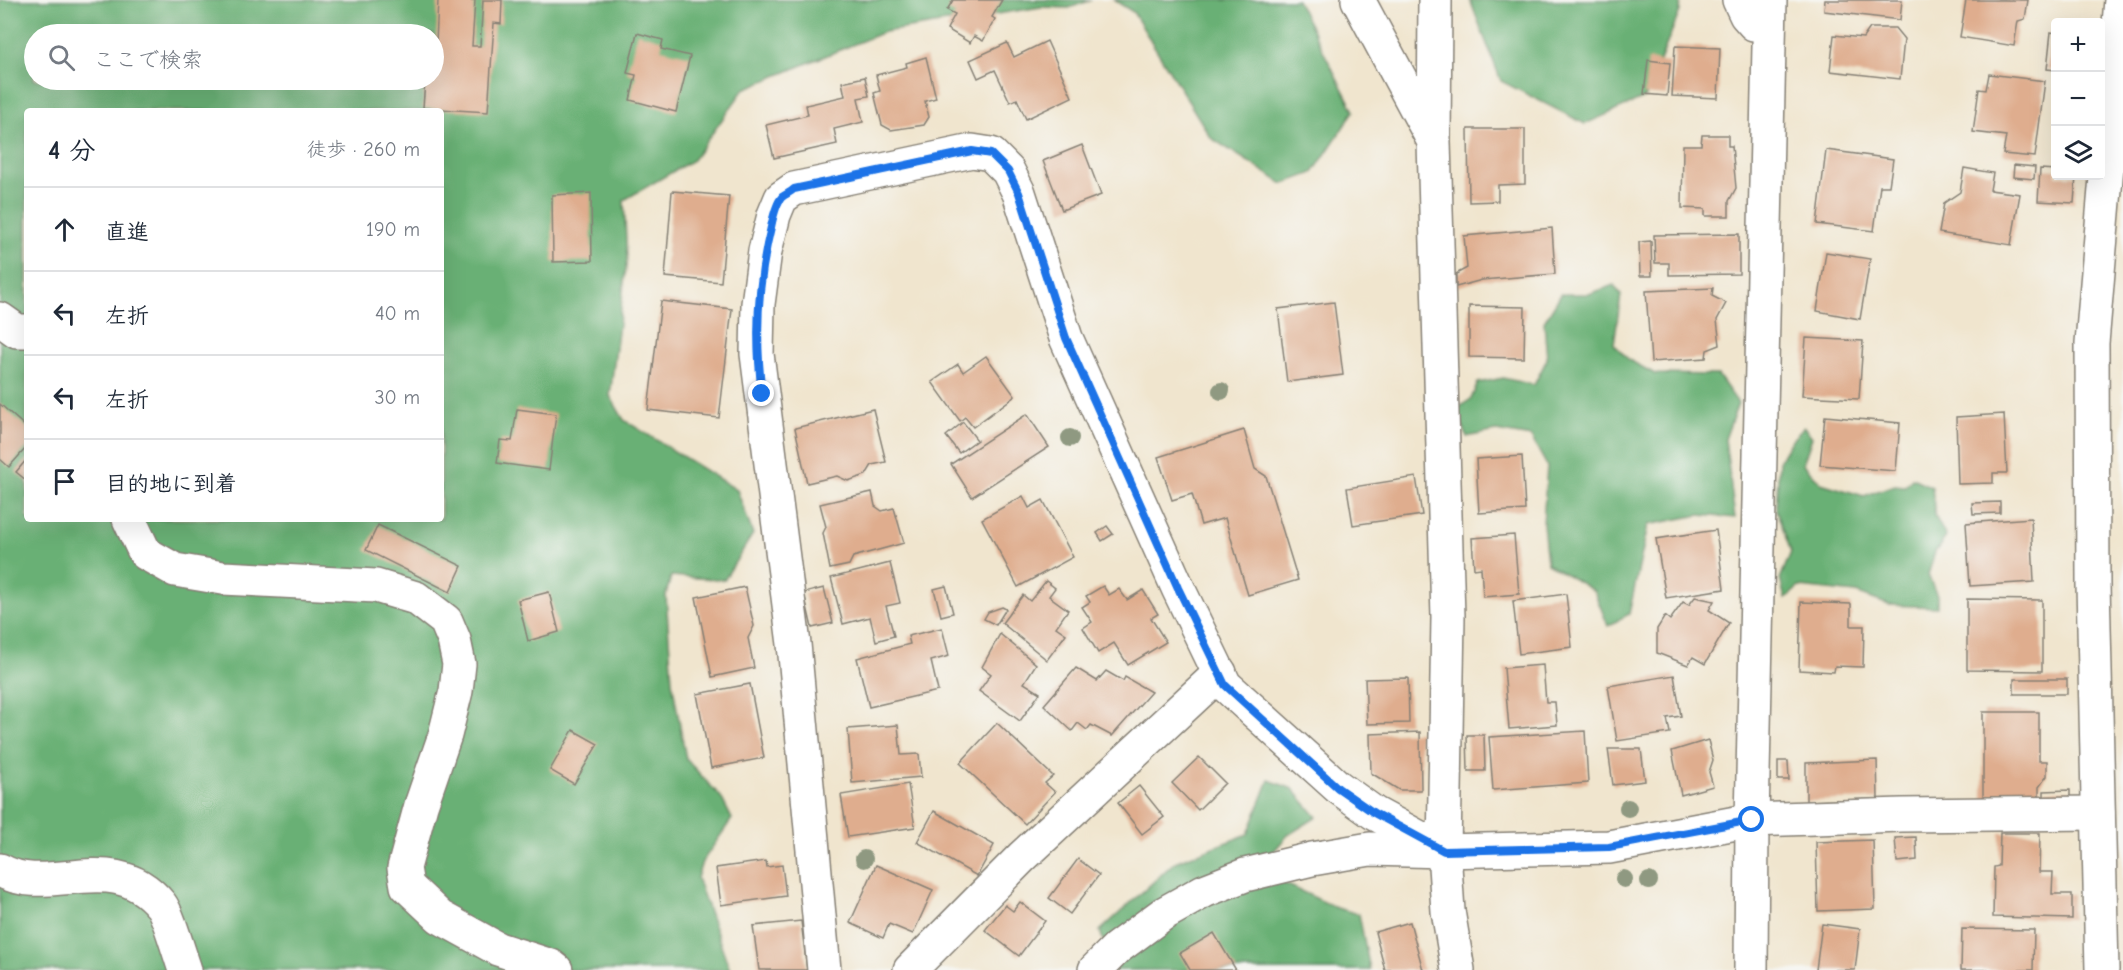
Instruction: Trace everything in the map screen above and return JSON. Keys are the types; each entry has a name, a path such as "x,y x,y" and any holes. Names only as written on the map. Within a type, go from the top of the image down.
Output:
{"street":[{"path":"1358,0 1434,142"},
{"path":"1435,0 1434,142 1448,617 1444,851 1448,911 1460,969"},
{"path":"1739,0 1746,15 1754,24 1770,12"},
{"path":"2102,970 2093,584 2092,343 2113,213 2121,0"},
{"path":"1752,970 1752,820 1770,12"},
{"path":"824,970 794,644 757,354 758,304 765,251 781,198 794,189 972,151 991,154 1008,171 1019,193 1066,338 1178,588 1225,685 1338,788 1374,813 1444,851"},
{"path":"0,319 17,331 24,331"},
{"path":"130,522 145,553 175,570 223,578 376,586 416,598 446,621 454,639 459,664 456,691 404,868 407,886 440,917 498,949 551,966 556,970"},
{"path":"910,970 1022,857 1220,673"},
{"path":"1095,970 1117,948 1163,914 1204,891 1245,875 1312,859 1370,849 1444,851 1609,847 1752,820 2098,813"},
{"path":"0,870 25,878 105,875 125,879 141,888 162,906 185,970"}],"green space":[{"path":"0,0 1092,0 1069,8 1041,7 884,32 744,89 693,160 624,200 627,259 610,396 624,420 737,490 753,534 724,580 671,576 666,595 672,681 686,759 721,797 732,819 702,862 697,878 730,970 0,970"},
{"path":"1114,0 1297,0 1354,111 1313,173 1283,184 1211,138 1133,12"},
{"path":"1470,0 1681,0 1680,11 1645,98 1585,124 1501,81"},
{"path":"1614,285 1621,295 1614,344 1629,360 1655,374 1718,375 1738,403 1725,439 1735,518 1699,515 1648,525 1629,614 1608,626 1594,591 1547,563 1543,524 1547,466 1531,437 1496,431 1467,437 1456,409 1471,399 1478,383 1503,378 1534,385 1547,359 1544,322 1561,294 1589,294"},
{"path":"1804,427 1812,437 1803,464 1821,483 1864,496 1894,485 1905,486 1912,478 1932,487 1935,516 1946,537 1935,552 1928,575 1937,596 1937,607 1889,605 1856,593 1799,587 1785,599 1780,579 1791,552 1776,510 1779,461 1791,441"},
{"path":"1269,780 1293,789 1317,817 1288,835 1273,852 1275,879 1337,908 1359,914 1370,970 1113,970 1100,931 1175,862 1248,834"}],"building":[{"path":"438,0 475,0 472,46 480,46 483,0 502,0 501,24 494,23 488,112 423,108 424,90 444,90 444,24 437,24"},
{"path":"953,0 1002,0 992,17 995,19 983,41 974,36 970,43 947,29 955,14 947,10"},
{"path":"1825,0 1902,0 1900,20 1824,11"},
{"path":"1966,0 2028,0 2025,19 2018,21 2014,46 1960,37"},
{"path":"1870,28 1895,28 1904,39 1900,79 1830,71 1834,35 1863,38"},
{"path":"2051,32 2051,69 2047,69"},
{"path":"637,33 663,40 661,49 690,56 676,112 630,100 636,75 627,73"},
{"path":"1047,41 1072,97 1026,119 1017,99 1010,102 995,70 978,78 970,60 1007,43 1014,57"},
{"path":"1675,46 1720,48 1718,98 1672,96"},
{"path":"926,57 936,98 925,101 929,117 924,125 891,130 882,125 874,93 880,91 876,75 907,67 906,63"},
{"path":"1648,60 1670,63 1667,96 1644,94"},
{"path":"1989,74 2045,81 2035,157 2003,154 2006,136 1973,132 1979,89 1986,90"},
{"path":"865,77 869,96 858,98 863,122 834,129 837,144 774,158 766,125 808,115 806,105 845,96 842,82"},
{"path":"1468,129 1525,129 1525,184 1498,185 1498,201 1469,202"},
{"path":"1702,135 1728,135 1728,146 1732,146 1736,188 1729,201 1729,216 1705,216 1705,209 1682,208 1683,145 1701,145"},
{"path":"1082,145 1101,195 1062,210 1043,161"},
{"path":"1826,150 1893,159 1889,186 1880,186 1874,231 1817,224"},
{"path":"2014,165 2035,167 2034,179 2013,177"},
{"path":"1964,168 1993,173 1990,190 2020,194 2011,245 1939,233 1944,203 1960,192"},
{"path":"2040,169 2051,170 2051,180 2076,180 2074,203 2038,201"},
{"path":"672,191 729,196 721,282 665,277"},
{"path":"591,193 592,261 553,262 552,195"},
{"path":"1552,228 1555,274 1482,280 1456,287 1456,274 1467,268 1464,236"},
{"path":"1739,234 1739,274 1669,275 1669,263 1655,263 1654,235"},
{"path":"1651,241 1652,276 1640,276 1639,242"},
{"path":"1826,252 1870,259 1860,319 1817,311"},
{"path":"1713,288 1712,296 1726,303 1717,320 1720,345 1707,350 1706,358 1651,362 1646,291"},
{"path":"661,301 732,309 719,418 648,410"},
{"path":"1334,302 1343,375 1287,382 1278,309"},
{"path":"1469,306 1525,307 1524,358 1469,357"},
{"path":"1806,338 1863,341 1859,399 1802,396"},
{"path":"986,356 1015,396 973,427 965,417 960,421 932,382 958,364 963,372"},
{"path":"0,404 24,425 24,450 9,467 0,459"},
{"path":"517,409 556,414 549,470 497,463 500,440 512,441"},
{"path":"873,409 886,462 872,465 866,475 848,481 837,476 807,483 795,428"},
{"path":"1027,414 1049,447 972,497 951,464"},
{"path":"2004,414 2007,473 1993,473 1993,483 1958,484 1956,417"},
{"path":"1825,416 1900,423 1896,471 1820,465"},
{"path":"963,422 977,440 959,453 946,436"},
{"path":"1244,430 1255,469 1266,476 1298,580 1248,595 1225,518 1201,525 1192,494 1172,500 1158,457"},
{"path":"1522,456 1525,510 1479,513 1476,459"},
{"path":"24,463 24,479 16,472"},
{"path":"1416,477 1422,515 1353,525 1347,488"},
{"path":"872,492 875,506 882,511 894,508 904,543 853,557 849,565 830,569 823,533 826,527 820,504"},
{"path":"1023,496 1029,508 1043,500 1073,557 1018,587 982,519"},
{"path":"2000,502 2000,513 1973,514 1972,503"},
{"path":"2031,518 2034,582 1970,586 1966,523"},
{"path":"378,525 462,566 450,592 366,550"},
{"path":"1107,526 1113,534 1102,541 1097,533"},
{"path":"1716,530 1724,589 1666,598 1656,539"},
{"path":"1514,535 1519,594 1483,597 1481,568 1474,569 1472,538"},
{"path":"890,563 900,603 886,606 894,636 876,641 870,617 843,624 831,578"},
{"path":"1046,581 1055,588 1049,596 1068,610 1056,627 1066,634 1047,660 1002,623 1023,595 1030,601"},
{"path":"946,586 953,613 941,616 934,589"},
{"path":"1103,586 1109,595 1119,589 1127,600 1143,590 1158,614 1151,618 1166,642 1128,665 1114,643 1098,653 1083,628 1092,622 1082,607 1090,602 1086,596"},
{"path":"745,587 754,626 748,638 754,668 712,677 696,597"},
{"path":"824,588 833,623 812,628 804,593"},
{"path":"549,592 559,632 528,641 518,600"},
{"path":"1566,594 1572,647 1519,654 1513,601"},
{"path":"1695,597 1714,601 1709,610 1729,623 1705,664 1693,657 1688,665 1657,653 1657,629 1665,616 1670,620 1683,602 1689,605"},
{"path":"1967,599 2042,600 2042,671 1967,670"},
{"path":"1801,602 1851,604 1851,626 1864,626 1863,667 1835,666 1834,672 1799,670"},
{"path":"1002,607 1006,609 996,625 984,619 988,612"},
{"path":"942,628 949,656 931,661 938,691 869,707 857,658 910,644 908,636"},
{"path":"1000,634 1036,664 1024,683 1040,693 1020,721 979,691 991,674 982,667"},
{"path":"1543,665 1546,702 1555,702 1557,725 1509,729 1504,668"},
{"path":"1076,668 1097,681 1106,671 1123,681 1125,677 1151,692 1112,736 1091,725 1087,730 1078,723 1072,731 1044,705"},
{"path":"1674,675 1681,716 1667,718 1670,733 1617,741 1608,686"},
{"path":"1408,678 1409,723 1367,724 1365,679"},
{"path":"2014,679 2067,679 2067,694 2014,694"},
{"path":"750,684 764,758 711,768 697,694"},
{"path":"1983,712 2039,712 2039,761 2047,761 2047,776 2039,787 2039,804 1983,804"},
{"path":"997,723 1053,776 1045,783 1055,792 1025,824 960,763"},
{"path":"898,725 901,755 919,754 921,777 852,783 848,729"},
{"path":"573,730 598,744 574,784 550,770"},
{"path":"1585,731 1588,783 1493,790 1489,737"},
{"path":"1420,732 1421,790 1399,790 1371,773 1370,734"},
{"path":"1467,735 1484,735 1485,771 1468,771"},
{"path":"1708,740 1713,760 1709,772 1713,786 1681,795 1672,751"},
{"path":"1608,749 1641,749 1645,781 1613,785"},
{"path":"1199,757 1225,783 1198,810 1172,783"},
{"path":"1877,760 1878,799 1806,801 1806,763"},
{"path":"1778,761 1788,761 1789,780 1778,780"},
{"path":"908,784 915,827 848,837 841,795"},
{"path":"1139,786 1164,817 1142,834 1118,803"},
{"path":"2070,790 2070,804 2044,805 2044,791"},
{"path":"934,811 994,845 977,876 917,842"},
{"path":"2000,833 2040,833 2039,872 2053,872 2052,894 2072,894 2072,919 1993,917 1994,867 1999,866"},
{"path":"1916,837 1917,860 1897,862 1895,838"},
{"path":"1873,840 1875,909 1818,911 1816,842"},
{"path":"1078,859 1099,875 1070,914 1049,898"},
{"path":"766,861 767,867 782,865 786,896 721,905 716,868"},
{"path":"876,865 933,890 913,934 889,924 883,938 850,923"},
{"path":"1020,902 1045,921 1019,956 985,930 1005,905 1013,911"},
{"path":"801,921 807,970 759,970 753,926"},
{"path":"1410,922 1423,970 1385,970 1375,932"},
{"path":"1822,924 1860,929 1855,970 1816,970"},
{"path":"1962,929 2034,930 2033,970 1961,970"},
{"path":"1214,933 1236,970 1190,970 1180,953"}],"route":[{"path":"762,394 757,354 758,304 765,251 781,198 794,189 863,173 972,151 991,154 1008,171 1019,193 1066,338 1178,588 1225,685 1338,788 1374,813 1444,851 1609,847 1752,820"}]}
